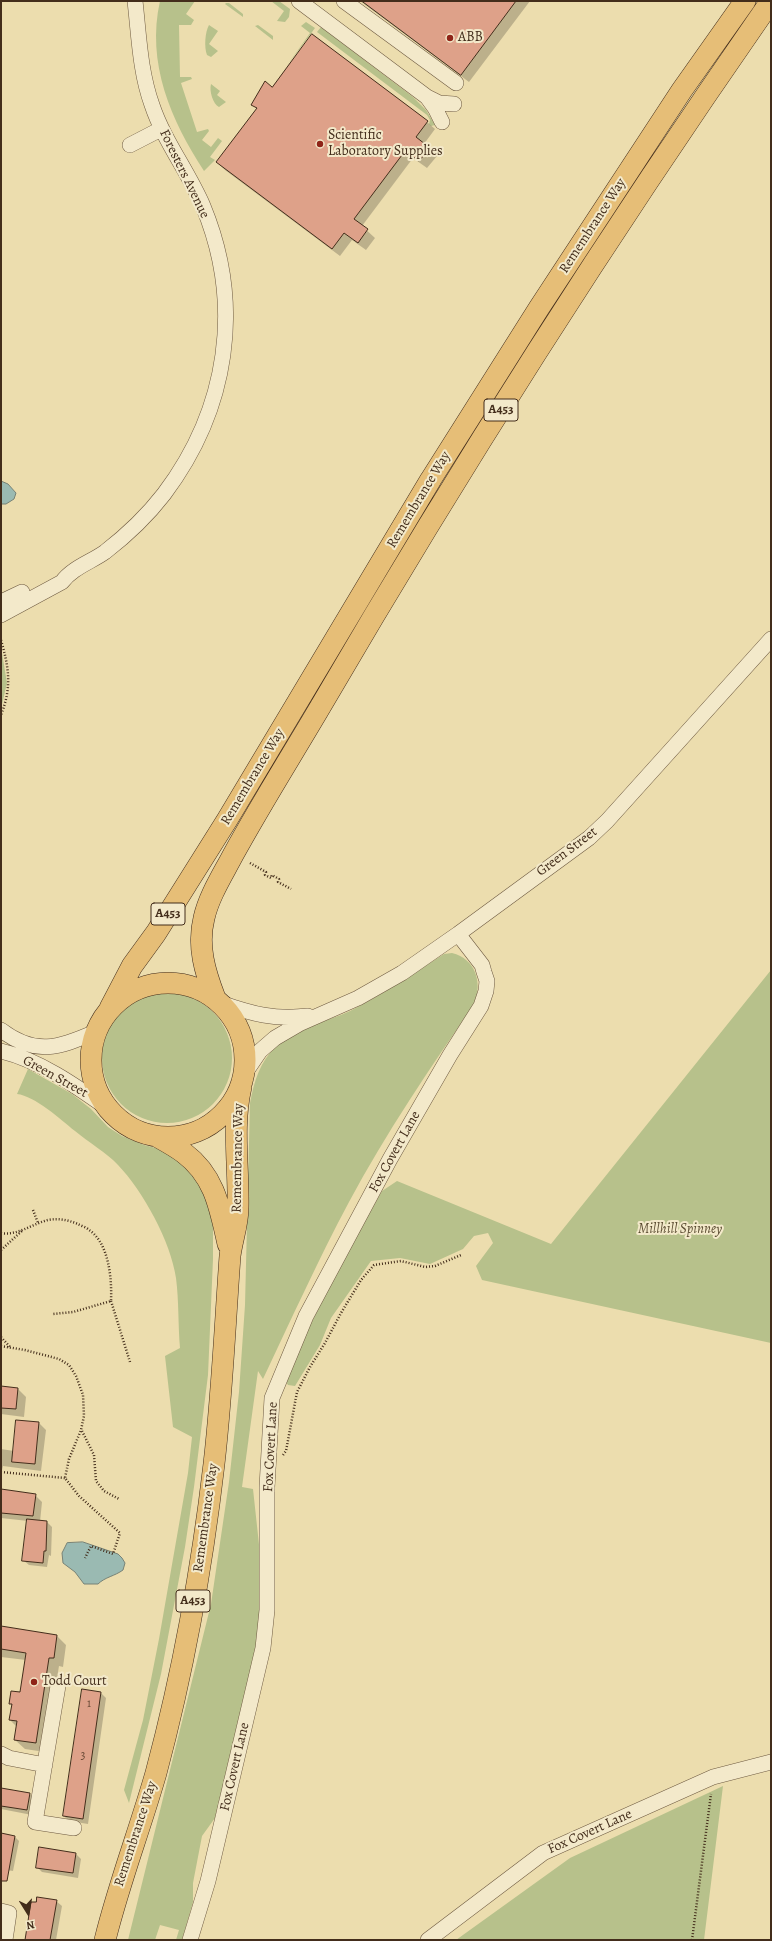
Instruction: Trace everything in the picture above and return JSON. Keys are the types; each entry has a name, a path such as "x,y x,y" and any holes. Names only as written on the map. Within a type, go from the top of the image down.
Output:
{"highway":[{"name":"Remembrance Way","path":"110,1008 132,966 156,933 227,820 431,479 534,314 682,90 745,1"},
{"name":"Remembrance Way","path":"105,1940 114,1904 156,1773 184,1651 214,1465 224,1356 230,1253 238,1210 237,1106 246,1058 244,1042 239,1028 231,1014 218,1000 204,970 201,938 203,919 210,899 248,828 373,617 549,333 688,121 771,1"},
{"path":"218,1000 195,987 172,982 149,984 128,993 110,1008 101,1019 95,1032 90,1052 91,1072 97,1091 107,1108 117,1119 130,1128 143,1134 158,1137 179,1137 199,1131 217,1120 231,1105 243,1080"},
{"name":"Remembrance Way","path":"158,1137 184,1153 199,1166 211,1182 219,1206 230,1253"}],"street":[{"name":"Foresters Avenue","path":"1,615 62,582 67,575 88,563 120,540 142,520 164,494 195,446 212,403 222,368 225,335 224,296 221,270 212,232 202,206 162,129 152,105 143,72 135,1"},
{"name":"Foresters Avenue","path":"137,25 145,1"},
{"path":"299,1 427,97 438,103 454,104"},
{"path":"344,1 456,83"},
{"path":"427,97 442,122"},
{"path":"130,145 162,129"},
{"name":"Foresters Avenue","path":"1,602 59,575 67,575"},
{"name":"Green Street","path":"243,1080 260,1051 275,1038 298,1024 380,986 458,934 588,838 607,821 771,639"},
{"name":"Fox Covert Lane","path":"190,1940 208,1881 264,1648 267,1610 267,1487 272,1398 310,1309 390,1159 450,1055 482,1006 486,991 482,965 458,934"},
{"name":"Green Street","path":"218,1000 249,1013 274,1018 294,1018 321,1014"},
{"name":"Green Street","path":"1,1030 21,1044 43,1048 67,1044 95,1032"},
{"name":"Green Street","path":"2,1050 65,1080 107,1108"},
{"path":"58,1686 35,1822 74,1828"},
{"path":"1,1754 9,1758 45,1765"},
{"name":"Fox Covert Lane","path":"428,1940 543,1853 713,1777 771,1762"},
{"path":"5,1912 5,1940"}],"path":[{"path":"1,640 6,657 9,684 1,715"},
{"path":"250,863 266,872 264,875 271,878 272,875 279,879 278,882 291,889"},
{"path":"33,1210 38,1223"},
{"path":"1,1233 10,1233 38,1223 58,1219 70,1221 90,1230 102,1246 111,1284 111,1301 130,1362"},
{"path":"1,1250 27,1228"},
{"path":"282,1456 286,1451 297,1392 340,1313 365,1275 374,1265 401,1260 425,1267 435,1266 461,1255"},
{"path":"54,1314 73,1312 111,1301"},
{"path":"1,1337 10,1347"},
{"path":"1,1346 51,1356 63,1360 69,1365 76,1376 83,1395 85,1410 81,1430 64,1478"},
{"path":"81,1430 94,1455 96,1481 104,1491 119,1500"},
{"path":"1,1472 64,1478 79,1496 120,1533 113,1554 92,1546 85,1558"},
{"path":"692,1940 713,1777"}],"green space":[{"path":"160,1 195,1 186,14 194,20 191,25 179,25 180,77 191,77 192,79 181,83 197,132 208,129 209,131 202,140 211,147 218,138 222,141 210,157 215,160 204,171 181,132 164,90 156,47"},
{"path":"271,1 279,1 290,9 289,17 285,22 277,21 284,11"},
{"path":"229,3 243,14 243,17 225,4"},
{"path":"306,22 315,28 286,67 310,33 301,26"},
{"path":"209,25 218,31 209,44 218,51 211,57 207,55 205,48 206,35"},
{"path":"258,25 273,36 273,40 255,26"},
{"path":"321,27 413,97 426,110 435,125 431,126 427,115 317,32"},
{"path":"211,84 220,91 217,95 226,102 219,107 212,97"},
{"path":"1,647 7,683 1,709"},
{"path":"452,953 467,960 475,972 478,987 475,1003 409,1101 363,1176 326,1246 263,1379 258,1371 242,1487 253,1489 261,1563 261,1603 257,1643 215,1818 202,1836 193,1883 193,1902 182,1940 176,1940 179,1930 160,1925 155,1940 128,1940 211,1604 229,1482 239,1392 245,1305 250,1103 258,1072 270,1052 291,1035 350,1011 386,991 444,954"},
{"name":"Millhill Spinney","path":"771,970 771,1343 482,1280 476,1266 493,1243 488,1233 474,1236 463,1249 430,1264 400,1258 371,1261 331,1318 320,1345 295,1386 288,1385 286,1382 304,1337 344,1258 382,1191 397,1181 551,1244"},
{"path":"173,993 192,998 213,1012 227,1033 231,1045 231,1071 227,1083 213,1104 192,1118 180,1122 161,1123 142,1118 121,1104 107,1083 103,1071 102,1052 107,1033 121,1012 142,998 154,994"},
{"path":"28,1069 72,1094 91,1109 108,1127 122,1136 144,1145 160,1149 175,1157 200,1182 213,1219 213,1259 208,1375 194,1487 185,1547 161,1674 129,1803 124,1790 143,1720 159,1639 188,1473 192,1437 173,1427 165,1356 180,1348 176,1278 173,1264 162,1233 137,1189 118,1165 39,1103 17,1094"},
{"path":"723,1786 704,1940 456,1940 570,1858"}],"water":[{"path":"1,481 8,484 16,493 14,499 6,504 1,504"},
{"path":"83,1542 118,1554 125,1563 123,1570 98,1584 84,1584 75,1572 63,1563 62,1553 67,1543"}],"building":[{"name":"ABB","path":"362,1 516,1 461,75"},
{"name":"Scientific Laboratory Supplies","path":"312,34 428,121 416,137 430,148 419,161 405,151 354,219 368,229 358,243 344,233 332,249 216,162 257,108 251,105 265,81 272,87"},
{"path":"1,1386 18,1388 16,1409 1,1408"},
{"path":"16,1420 39,1422 35,1464 12,1462"},
{"path":"1,1489 36,1494 33,1516 1,1513"},
{"path":"27,1519 47,1521 46,1551 44,1551 43,1563 22,1561"},
{"name":"Todd Court","path":"1,1626 57,1635 54,1658 49,1658 36,1743 14,1740 17,1721 9,1720 12,1704 9,1704 11,1691 20,1692 26,1653 1,1649"},
{"path":"82,1689 101,1692 83,1819 63,1816"},
{"path":"1,1788 30,1793 27,1810 1,1806"},
{"path":"1,1833 15,1836 7,1881 1,1881"},
{"path":"39,1847 76,1853 73,1873 36,1868"},
{"path":"37,1897 57,1900 50,1940 25,1940 31,1902 36,1902"}],"place":[{"name":"ABB","path":"450,38"},
{"name":"Scientific Laboratory Supplies","path":"320,144"},
{"name":"Todd Court","path":"34,1682"}]}
